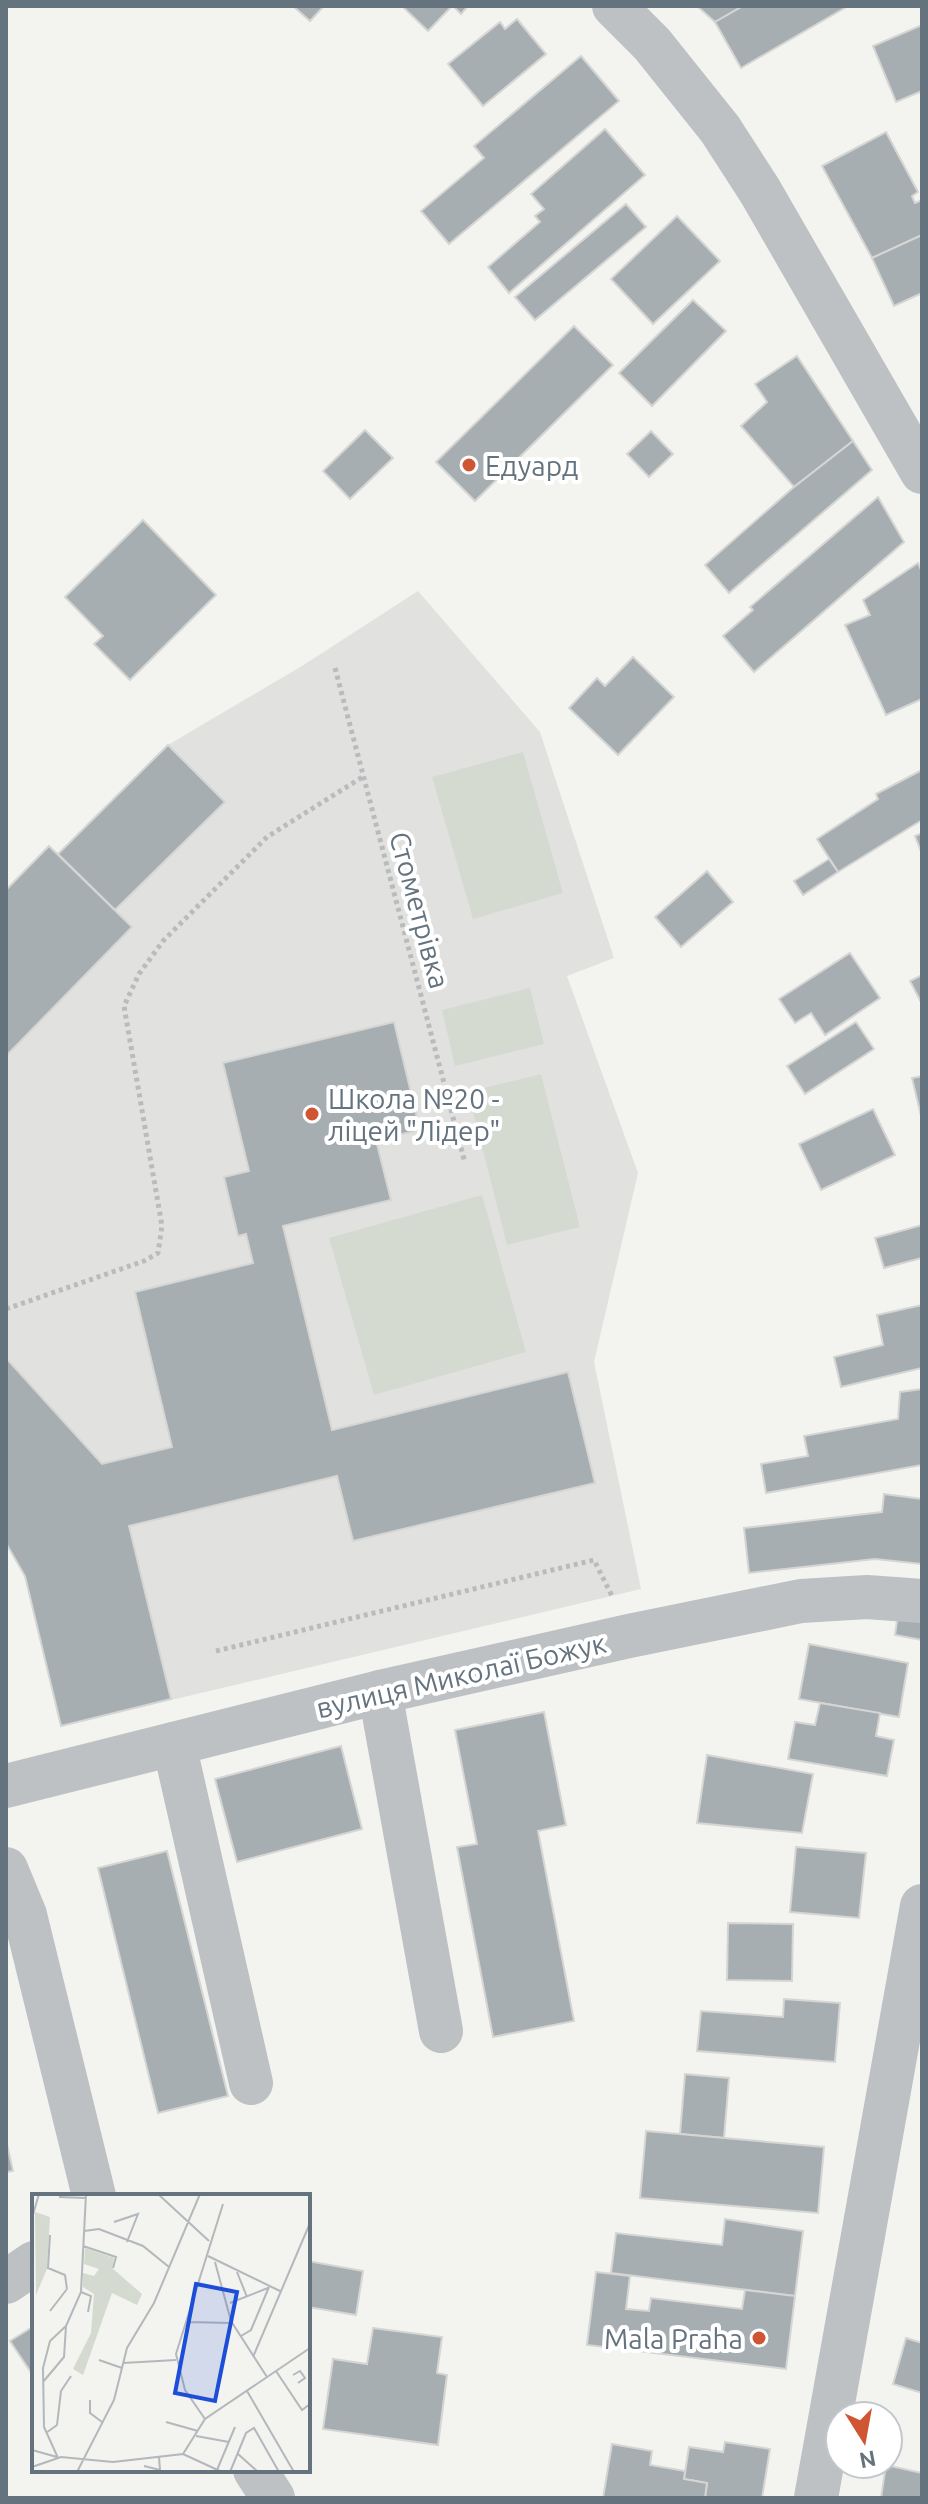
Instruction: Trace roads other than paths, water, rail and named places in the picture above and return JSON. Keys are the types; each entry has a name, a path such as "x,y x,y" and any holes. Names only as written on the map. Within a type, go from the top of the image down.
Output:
{"street":[{"path":"614,6 652,44 720,129 760,191 922,472"},
{"name":"вулиця Миколаї Божук","path":"6,1786 380,1692 801,1601 867,1597 922,1601"},
{"path":"380,1692 441,2031"},
{"path":"174,1744 251,2083"},
{"path":"6,1869 25,1915 94,2194"},
{"path":"816,2498 922,1906"},
{"path":"6,2282 32,2264"},
{"path":"256,2472 273,2498"}],"place":[{"name":"Едуард","path":"469,465"},
{"name":"Школа №20 - ліцей \"Лідер\"","path":"312,1114"},
{"name":"Mala Praha","path":"759,2338"}]}
